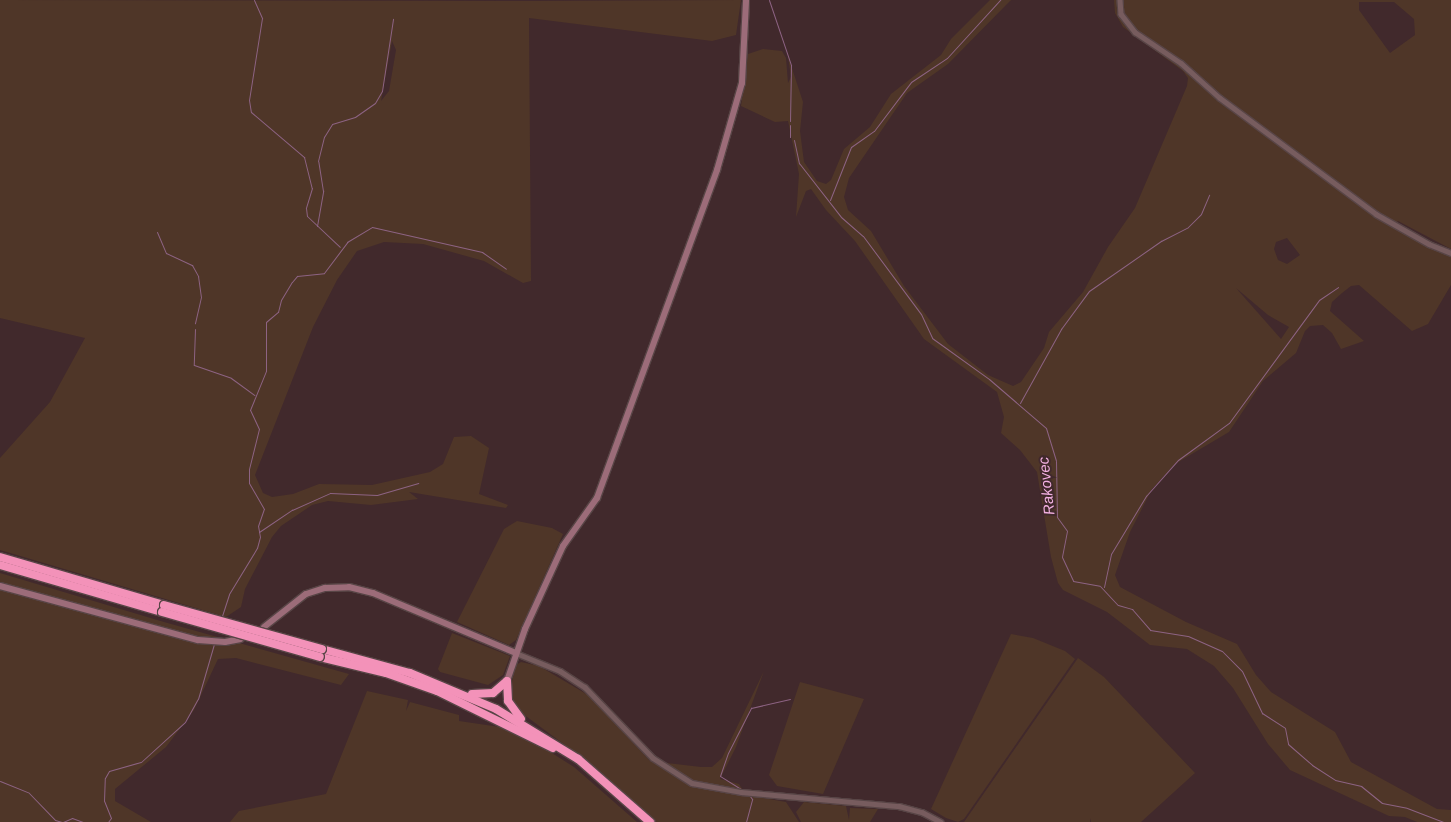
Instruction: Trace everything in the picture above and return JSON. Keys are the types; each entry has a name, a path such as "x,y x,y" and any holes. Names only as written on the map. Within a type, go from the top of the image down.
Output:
{"highway":[{"path":"0,557 163,608"},
{"path":"0,565 163,608 321,653 430,688 522,730 576,764 643,822"},
{"path":"321,653 388,666 457,691 538,732"},
{"path":"457,691 489,695 507,681"},
{"path":"507,681 506,696 512,710 538,732 598,774 650,822"}],"main road":[{"path":"507,681 516,653 565,542 597,498 717,170 742,82 746,0"},
{"path":"0,586 198,640 241,640"},
{"path":"264,628 306,594 325,588 349,587 373,593 516,653"}],"street":[{"path":"1120,0 1121,14 1135,32 1181,63 1220,98 1376,214 1429,244 1451,253"},
{"path":"516,653 560,671 585,687 652,758 692,783 741,792 899,806 922,812 941,822"}],"shaded area":[{"path":"0,0 741,0 736,35 712,41 529,18 531,281 523,283 484,261 423,244 384,242 357,251 337,280 313,327 255,475 263,493 272,497 293,494 319,484 372,485 430,472 443,464 454,437 471,436 489,448 479,494 508,505 506,508 409,492 418,499 371,505 328,501 312,505 281,526 272,537 245,589 241,607 226,617 0,550 0,458 50,402 85,338 0,318","holes":["392,41 396,50 389,91 381,101"]},
{"path":"990,0 1011,0 948,64 907,93 849,178 844,197 848,210 871,231 904,286 948,344 988,375 1013,386 1021,382 1044,348 1049,332 1083,292 1108,247 1135,208 1187,86 1188,78 1183,71 1123,27 1115,13 1114,0 1451,0 1451,249 1398,221 1393,227 1451,256 1451,285 1428,324 1412,331 1359,285 1351,286 1342,293 1332,302 1330,311 1364,341 1341,349 1332,333 1323,325 1310,326 1305,331 1296,353 1263,381 1229,432 1175,464 1152,489 1130,532 1115,575 1120,587 1186,622 1237,644 1256,675 1271,692 1335,732 1351,762 1437,809 1451,810 1451,822 1417,822 1405,817 1389,816 1290,770 1268,744 1233,688 1214,666 1187,649 1150,645 1107,612 1063,590 1058,583 1051,557 1037,472 1020,450 1001,433 1004,417 997,392 924,339 855,241 826,210 811,189 806,191 796,217 799,174 788,121 775,122 741,106 748,54 763,49 782,51 786,58 788,83 791,77 788,56 803,102 800,131 804,162 817,181 826,184 831,180 844,149 870,127 891,94 941,55 951,39","holes":["1359,2 1394,2 1414,19 1415,35 1390,53 1359,10","1287,238 1300,255 1287,264 1278,260 1274,249 1276,242","1236,288 1268,315 1289,327 1281,339"]},
{"path":"517,521 552,528 563,534 516,640 509,645 457,622 504,529"},
{"path":"0,573 349,674 341,685 236,658 218,659 194,710 166,747 115,789 115,801 151,822 0,822"},
{"path":"452,633 510,656 503,675 488,685 440,672 438,669"},
{"path":"1011,634 1033,638 1065,651 1075,659 964,819 958,822 946,818 931,809"},
{"path":"1078,658 1104,677 1195,773 1141,822 1091,822 1090,818 1090,822 964,822"},
{"path":"521,662 539,666 588,695 650,761 701,767 712,767 722,758 764,671 736,747 720,779 739,784 746,795 786,802 799,822 655,822 600,771 519,711 510,693 516,665"},
{"path":"800,682 864,699 823,794 777,786 769,775"},
{"path":"367,691 408,700 406,711 410,702 459,715 459,721 514,729 574,767 637,822 230,822 239,811 326,794"},
{"path":"804,802 846,806 849,820 850,808 878,809 870,822 801,822 796,812"}],"waterway":[{"path":"254,0 262,18 249,100 251,112 304,157 312,188 306,208 307,216 340,247"},
{"name":"Rakovec","path":"769,0 791,65 790,121"},
{"path":"830,200 851,147 874,131 911,82 947,58 1000,0"},
{"path":"317,226 323,191 318,161 324,137 332,124 355,117 375,103 382,91 393,19"},
{"name":"Rakovec","path":"790,125 790,137"},
{"name":"Rakovec","path":"794,140 799,163 841,217 863,236 921,314 932,338 989,379 1046,428 1056,461 1057,517 1067,531 1062,557 1073,581 1100,586 1118,605 1132,609 1150,630 1188,636 1222,651 1242,671 1262,713 1285,728 1288,744 1312,765 1335,780 1361,786 1382,803 1407,808 1443,822"},
{"path":"1020,403 1061,329 1089,291 1161,241 1188,227 1201,214 1209,195"},
{"path":"221,619 229,594 257,548 260,537 258,526 264,509 249,483 249,469 259,429 250,410 266,371 266,322 278,312 281,300 292,282 297,276 324,273 347,242 372,227 482,252 506,269"},
{"path":"157,232 166,253 192,265 198,276 201,297 195,323"},
{"path":"1104,587 1111,554 1146,496 1178,460 1229,423 1319,300 1338,287"},
{"path":"195,329 194,365 231,378 254,395"},
{"path":"259,532 292,510 330,493 377,495 418,483"},
{"path":"108,822 111,818 104,801 105,778 109,771 141,762 185,722 198,699 214,644"},
{"path":"744,791 720,776 728,753 751,708 790,699"},
{"path":"0,781 29,793 55,820 62,822"},
{"path":"746,822 752,799 750,796"},
{"path":"63,822 72,818 83,822"}]}
